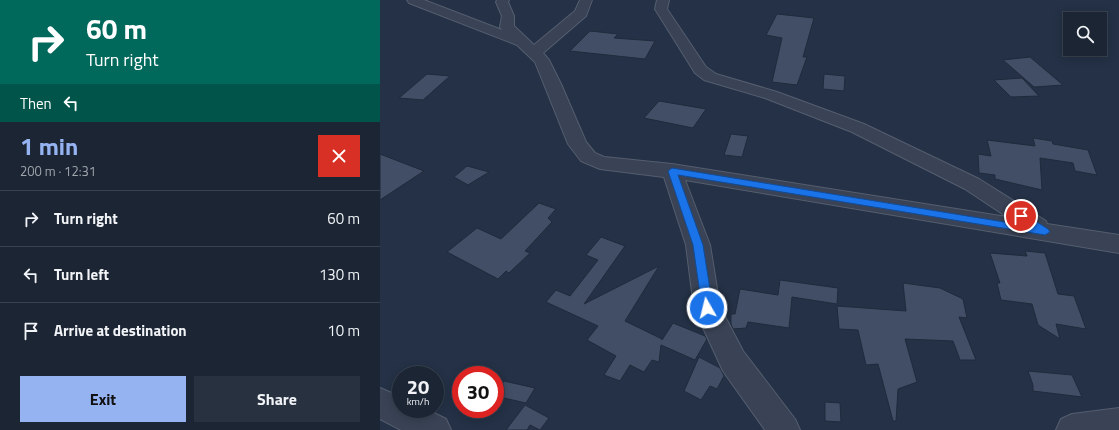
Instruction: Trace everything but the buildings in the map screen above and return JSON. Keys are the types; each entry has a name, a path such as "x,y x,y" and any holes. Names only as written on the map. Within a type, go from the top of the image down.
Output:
{"street":[{"path":"413,0 522,42"},
{"path":"503,0 502,2 508,16 507,27 542,60 576,144 588,157 600,163 672,171 1119,244"},
{"path":"534,53 581,13 586,0"},
{"path":"663,0 661,9 700,70 710,77 771,95 858,128 972,184 1045,232"},
{"path":"672,171 698,245 707,308 733,361 784,430"},
{"path":"380,403 435,430"},
{"path":"1072,430 1119,424"}],"route":[{"path":"707,308 698,245 672,171 1045,232 1021,216"}]}
